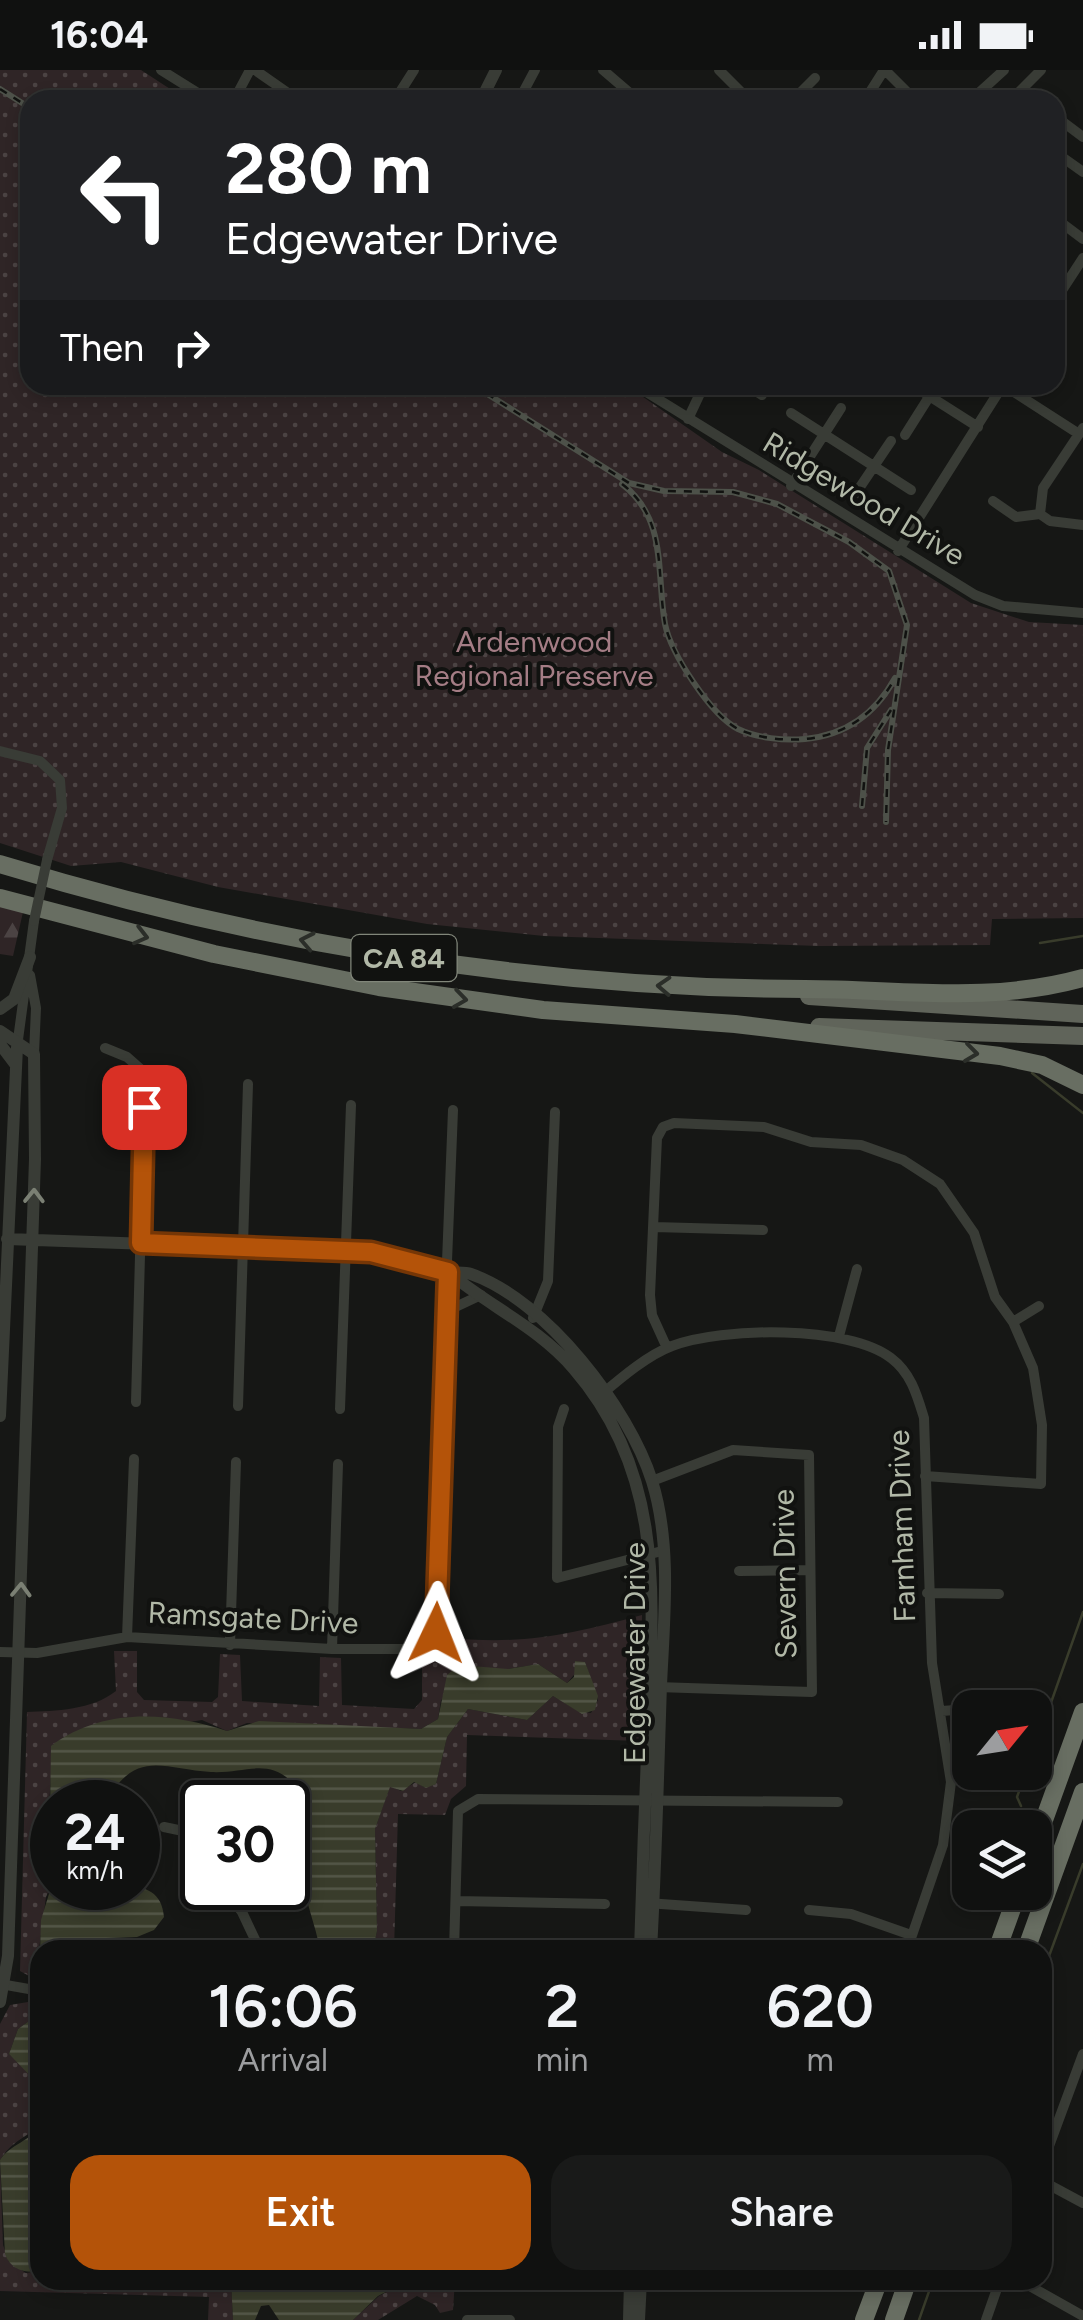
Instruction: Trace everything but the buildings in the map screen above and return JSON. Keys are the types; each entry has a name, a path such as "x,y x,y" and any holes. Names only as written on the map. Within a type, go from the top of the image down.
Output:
{"highway":[{"name":"CA 84","path":"0,864 140,904 384,955 550,978 1083,1014"},
{"name":"CA 84","path":"0,898 214,954 363,984 542,1010 735,1024"},
{"path":"762,991 994,994 1083,978"},
{"path":"735,1024 1083,1036"},
{"path":"735,1024 1020,1059 1083,1084"},
{"path":"1048,1810 1083,1712"},
{"path":"1030,1940 1083,1792"},
{"path":"1001,1940 1011,1910"},
{"path":"864,2320 875,2290"},
{"path":"894,2320 904,2290"}],"street":[{"path":"162,70 193,90"},
{"path":"253,70 283,90"},
{"path":"602,70 618,74"},
{"path":"719,70 740,90"},
{"path":"885,70 905,90"},
{"path":"981,90 1004,70"},
{"path":"1021,90 1041,70"},
{"path":"803,90 815,78"},
{"path":"1065,286 1083,258"},
{"name":"Ridgewood Drive","path":"651,395 792,486 975,595 1003,606 1083,613"},
{"path":"688,419 699,395"},
{"path":"905,435 920,395"},
{"path":"929,395 978,428"},
{"path":"898,551 997,395"},
{"path":"1020,395 1081,431 1043,488 1040,514"},
{"path":"792,486 841,408"},
{"path":"791,414 911,490"},
{"path":"856,493 890,441"},
{"path":"994,501 1016,517 1040,514 1050,521 1083,524"},
{"path":"0,751 40,761 60,780 62,808 34,921 15,1064 4,1239 0,1416"},
{"path":"0,1009 14,999 30,958"},
{"path":"0,2002 8,1987 33,1240 36,1008 29,972"},
{"path":"0,1031 17,1047 34,1054"},
{"path":"0,1044 15,1064"},
{"path":"105,1048 127,1058 145,1074 136,1402"},
{"path":"238,1406 248,1084"},
{"path":"340,1408 351,1104"},
{"name":"Ramsgate Drive","path":"0,1652 127,1638 332,1649 420,1648 436,1633 453,1110"},
{"path":"532,1321 548,1281 556,1112"},
{"path":"666,1348 652,1315 650,1295 657,1138 668,1124 764,1127 811,1142 861,1145 903,1160 940,1184 974,1233 995,1297 1013,1322 1033,1368 1042,1424 1041,1484 926,1476"},
{"path":"654,1227 763,1230"},
{"name":"Edgewater Drive","path":"4,1239 345,1251 398,1257 448,1272 470,1274 572,1349 652,1481 657,1552 648,1903 651,1940"},
{"path":"839,1336 856,1269"},
{"name":"Edgewater Drive","path":"448,1272 481,1295 532,1321"},
{"path":"447,1311 481,1295"},
{"path":"1013,1322 1039,1306"},
{"name":"Farnham Drive","path":"601,1394 666,1348 733,1334 839,1336 891,1358 914,1385 924,1418 932,1663 951,1782 943,1844 910,1940"},
{"name":"Edgewater Drive","path":"601,1394 629,1460 657,1552"},
{"path":"564,1409 558,1427 556,1578 657,1552"},
{"name":"Severn Drive","path":"652,1481 733,1450 808,1455 806,1570 812,1692 655,1686"},
{"path":"127,1638 134,1459"},
{"path":"230,1645 236,1462"},
{"path":"332,1649 338,1464"},
{"path":"739,1571 806,1570"},
{"path":"928,1593 999,1594"},
{"path":"942,1712 952,1711"},
{"path":"454,1940 458,1811 463,1805 496,1797 838,1802"},
{"path":"164,1827 180,1831"},
{"path":"456,1900 605,1904"},
{"path":"648,1903 746,1910"},
{"name":"Edgewater Drive","path":"642,1940 648,1903"},
{"path":"240,1910 255,1940"},
{"path":"809,1910 852,1914 912,1935"},
{"path":"1052,2142 1078,2084 1083,2054"},
{"path":"1052,2187 1083,2204"},
{"path":"629,2320 630,2290"},
{"path":"639,2320 640,2290"},
{"path":"986,2320 996,2290"},
{"path":"1037,2290 1083,2316"},
{"path":"467,2320 510,2320"}],"green space":[{"name":"Ardenwood Regional Preserve","path":"0,70 141,70 172,90 20,90 20,395 640,395 722,452 759,470 971,603 1029,622 1083,625 1083,918 992,919 990,945 819,946 544,936 427,924 218,887 121,862 71,866 0,843"},
{"path":"0,904 23,912 13,956 0,954"},
{"path":"642,1615 639,1741 467,1735 466,1786 451,1799 445,1815 398,1814 394,1940 375,1940 375,1829 390,1786 401,1791 416,1782 424,1787 436,1784 447,1737 468,1709 527,1720 553,1696 578,1711 591,1713 598,1700 585,1662 567,1683 538,1664 508,1669 441,1700 438,1719 421,1729 247,1723 227,1731 202,1720 53,1744 51,1780 30,1780 30,1910 44,1910 40,1940 30,1940 30,1976 20,1971 27,1712 85,1706 116,1691 114,1651 137,1651 137,1692 144,1700 212,1702 218,1697 220,1654 240,1655 242,1701 319,1706 320,1657 341,1658 342,1705 414,1709 422,1700 422,1659 443,1637 544,1637"},
{"path":"30,2002 30,2020 18,2029 9,2054 30,2073 30,2133 0,2160 0,2024 10,2005"},
{"path":"0,2160 3,2245 9,2262 30,2272 30,2290 232,2290 233,2320 208,2320 209,2297 0,2291"},
{"path":"390,2290 454,2290 453,2310 440,2313 435,2305 417,2296 378,2320 353,2320"}],"shaded area":[{"path":"575,1661 585,1662 598,1696 595,1710 582,1714 553,1696 527,1720 468,1709 447,1737 436,1784 426,1788 414,1782 403,1791 390,1787 375,1829 375,1940 318,1940 310,1910 310,1780 290,1780 260,1768 211,1772 152,1766 140,1768 122,1780 50,1780 51,1746 71,1733 114,1719 159,1717 227,1731 259,1721 421,1729 438,1719 447,1675 459,1665 508,1669 538,1664 567,1683 574,1677"},
{"path":"160,1903 164,1917 154,1930 137,1937 40,1940 44,1910 160,1910"},
{"path":"30,2020 30,2076 9,2054 18,2029"},
{"path":"30,2136 30,2272 14,2267 5,2254 0,2160"},
{"path":"232,2290 390,2290 353,2320 279,2320 269,2305 261,2306 255,2320 233,2320"}],"waterway":[{"path":"1040,943 1083,936"},
{"path":"1032,1073 1083,1113"},
{"path":"1052,1700 1083,1612"},
{"path":"1020,1790 1017,1797 1021,1806"},
{"path":"1052,1948 1083,1864"},
{"path":"919,2320 930,2290"}],"railway":[{"path":"0,89 20,102"},
{"path":"489,395 629,483 664,491 733,492 777,504 849,542 889,571 907,625 888,750 886,822"},
{"path":"622,484 637,498 653,530 665,624 675,651 705,698 727,722 745,732 771,738 820,737 869,712 895,678"},
{"path":"862,806 867,748 891,710"}],"route":[{"path":"144,1107 141,1243 371,1252 448,1272 436,1633"}]}
